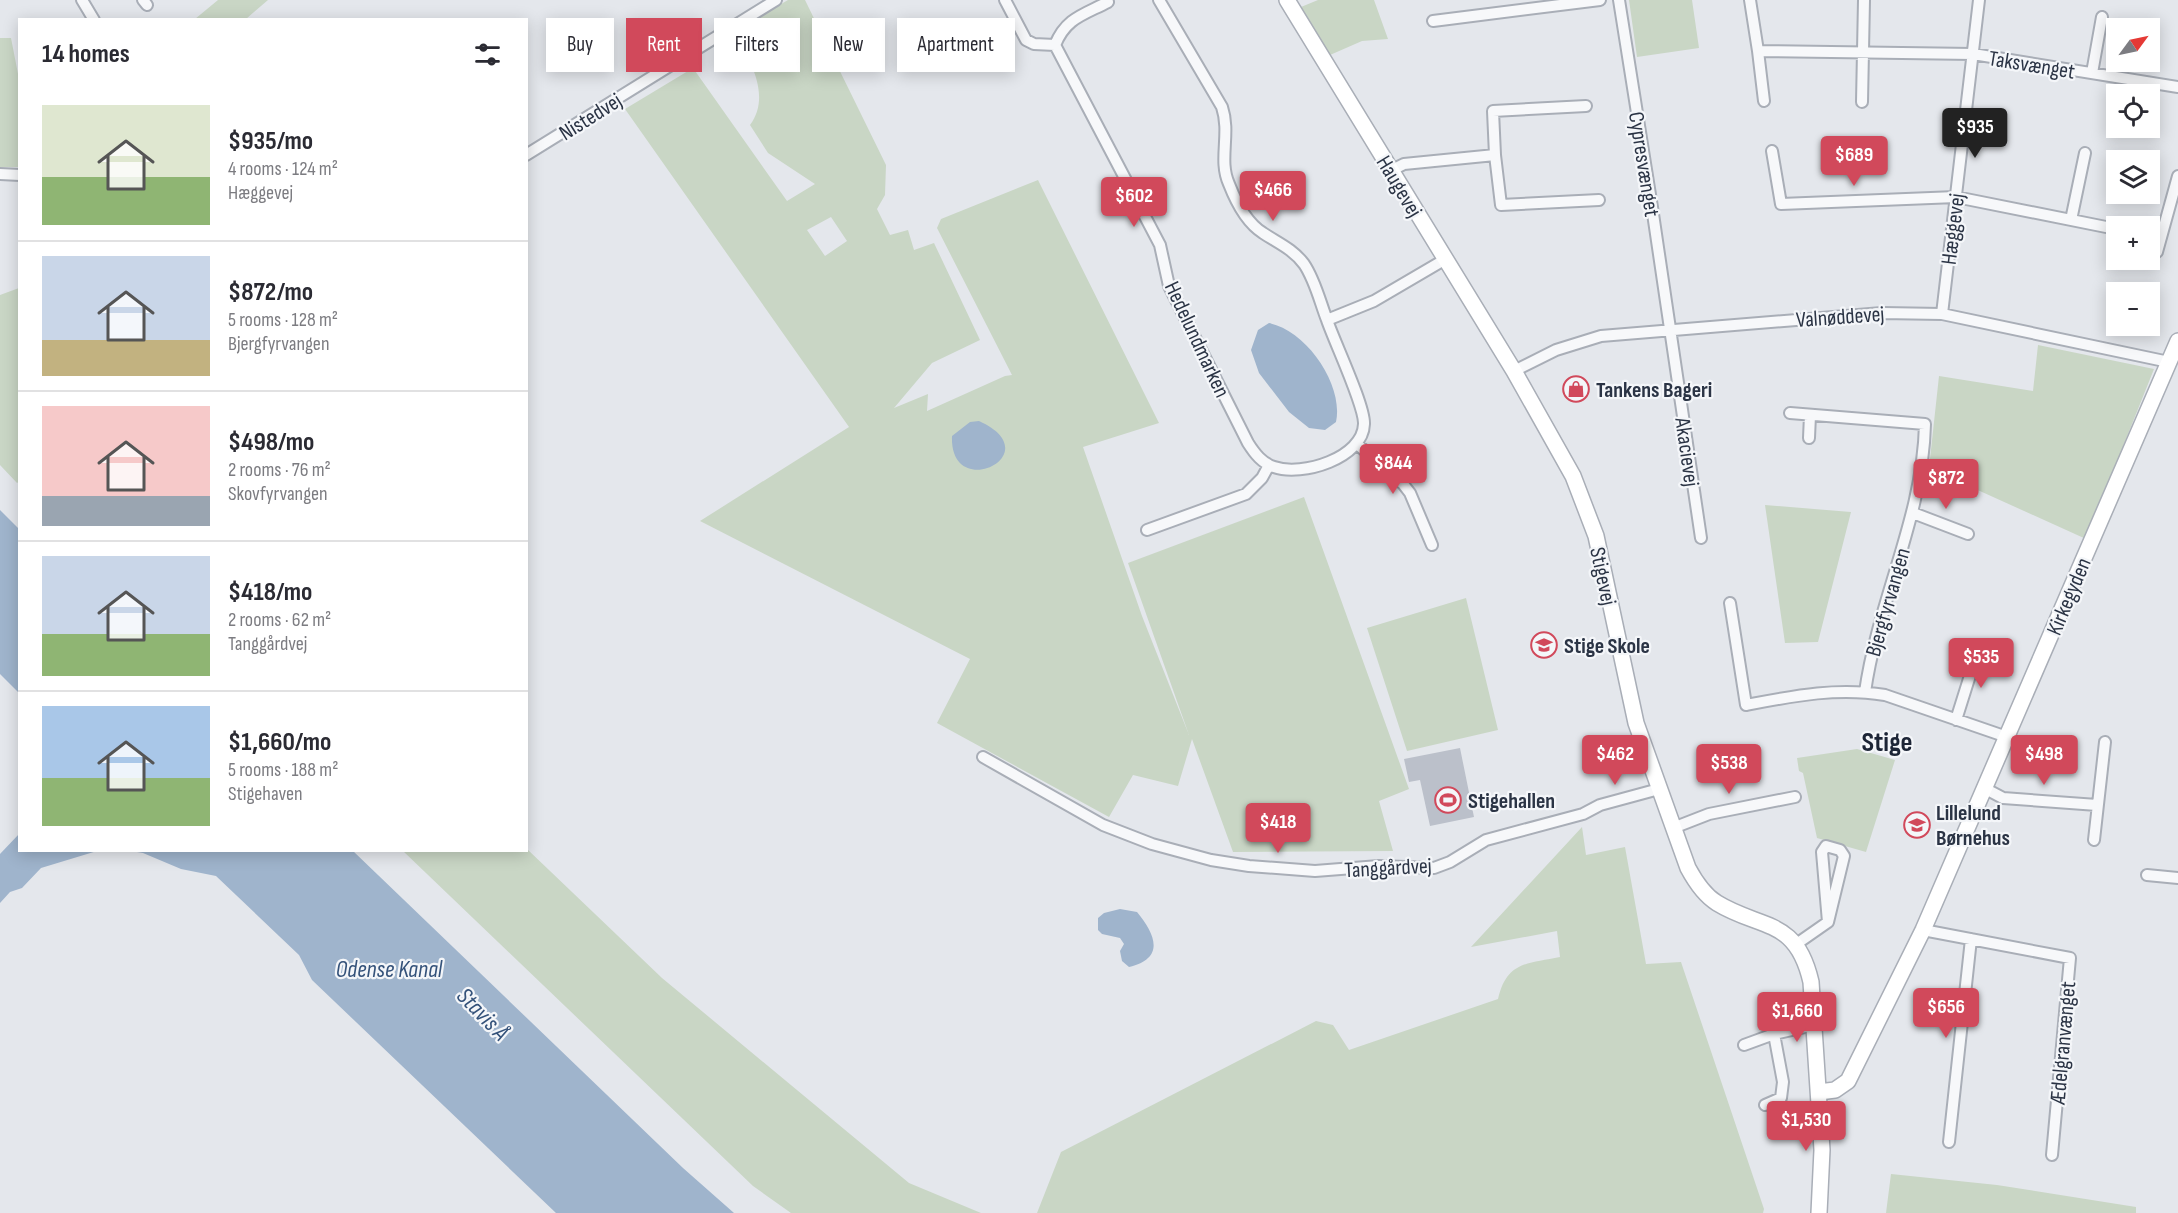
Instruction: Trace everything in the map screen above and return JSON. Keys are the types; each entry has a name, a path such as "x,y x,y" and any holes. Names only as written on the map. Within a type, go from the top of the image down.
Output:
{"street":[{"name":"Nistedvej","path":"528,154 776,0"},
{"path":"1005,0 1026,40 1034,45 1055,45 1060,31 1069,22 1109,1"},
{"path":"1147,530 1246,494 1273,466 1289,470 1314,466 1342,455 1361,440 1365,421 1304,264 1290,249 1256,227 1247,217 1228,183 1224,158 1227,120 1222,107 1160,0"},
{"name":"Haugevej","path":"1287,0 1514,371"},
{"path":"1433,21 1600,0"},
{"name":"Cypresvænget","path":"1619,0 1670,329"},
{"path":"1750,0 1764,101"},
{"path":"1862,102 1864,0"},
{"name":"Hæggevej","path":"1942,314 1979,0"},
{"path":"85,1 93,18"},
{"name":"Taksvænget","path":"2092,73 2102,17"},
{"name":"Hedelundmarken","path":"1055,45 1164,257 1169,286 1248,443 1257,456 1273,466"},
{"name":"Taksvænget","path":"1758,51 1972,54 2178,87"},
{"path":"1586,106 1493,111 1501,205 1599,200"},
{"path":"1772,151 1781,204 1956,197 2106,227"},
{"path":"2071,220 2085,153"},
{"path":"1390,171 1404,164 1496,156"},
{"path":"0,174 18,175"},
{"path":"2160,224 2178,176"},
{"path":"1127,213 1139,207"},
{"path":"1327,320 1374,301 1444,260"},
{"name":"Valnøddevej","path":"1514,371 1556,350 1601,336 1882,313 1942,314 2169,362"},
{"name":"Akacievej","path":"1670,329 1701,538"},
{"name":"Kirkegyden","path":"1819,1092 1835,1090 1848,1081 1923,930 2178,341"},
{"name":"Stigevej","path":"1514,371 1573,476 1593,526 1636,723 1688,868 1716,903 1776,928 1795,945 1808,968 1822,1150 1818,1213"},
{"name":"Bjergfyrvangen","path":"1790,413 1925,424 1924,454 1913,513 1876,630 1865,692"},
{"path":"1809,438 1810,415"},
{"path":"1357,444 1403,484 1410,493 1432,545"},
{"path":"1913,513 1968,534"},
{"path":"1730,603 1746,705 1809,693 1865,692 1885,695 2007,737"},
{"path":"1956,720 1978,650"},
{"path":"2094,840 2105,742"},
{"name":"Tanggårdvej","path":"983,757 1103,825 1152,844 1249,867 1315,871 1379,866 1434,868 1450,862 1486,840 1582,814 1600,805 1659,789"},
{"path":"1984,788 2003,798 2097,805"},
{"path":"1673,828 1709,814 1796,797"},
{"path":"1795,945 1828,922 1844,856 1840,850 1826,846 1822,852 1828,922"},
{"path":"2147,875 2178,878"},
{"name":"Ædelgranvænget","path":"1923,930 2070,958 2052,1155"},
{"path":"1949,1142 1971,939"},
{"path":"1744,1045 1774,1034 1814,1025"},
{"path":"1765,1105 1781,1098 1783,1082 1774,1034"}],"green space":[{"path":"218,0 268,0 247,18 196,18"},
{"path":"788,0 805,0 814,18 812,18 812,72 840,72 886,165 885,195 877,209 890,235 908,230 914,250 934,243 980,340 932,363 894,408 928,394 927,411 1005,376 1012,375 937,228 941,219 1038,180 1159,423 1083,447 1142,616 1189,735 1128,563 1304,497 1409,789 1379,801 1393,851 1233,852 1192,739 1178,786 1133,775 1109,817 937,723 970,659 700,521 849,427 625,109 686,72 696,72 787,201 815,184 768,153 750,125 759,102 754,72 800,72 800,18 757,18","holes":["831,217 847,241 825,256 807,230"]},
{"path":"1318,0 1374,0 1388,39 1362,41 1330,55 1301,7"},
{"path":"1629,0 1692,0 1699,48 1637,57"},
{"path":"0,38 11,38 18,74 18,167 0,167"},
{"path":"18,288 17,483 0,465 0,295"},
{"path":"2038,345 2154,369 2086,539 1929,468 1939,376 2033,391"},
{"path":"1765,505 1851,512 1818,642 1785,643"},
{"path":"1466,598 1498,730 1407,751 1367,628"},
{"path":"1857,749 1895,760 1866,852 1817,838 1803,773 1799,771 1797,758"},
{"path":"1582,827 1586,855 1625,847 1646,964 1681,962 1764,1209 1763,1213 1037,1213 1061,1152 1316,1021 1333,1025 1349,1050 1498,999 1507,977 1520,966 1560,957 1557,931 1471,947"},
{"path":"528,850 662,978 909,1183 981,1213 791,1213 753,1186 404,852 528,852"},
{"path":"1891,1174 1997,1185 2136,1207 2136,1213 1886,1213"}],"water":[{"path":"1269,323 1297,337 1320,362 1328,377 1337,407 1336,422 1325,430 1309,428 1289,412 1259,373 1251,350 1258,330"},
{"path":"979,421 999,434 1005,447 1002,458 992,466 978,470 965,467 955,456 952,436 970,422"},
{"path":"0,510 18,528 18,692 0,674"},
{"path":"18,835 18,852 94,852 41,868 22,888 10,892 0,903 0,854"},
{"name":"Odense Kanal","path":"137,852 354,852 683,1168 734,1213 556,1213 312,980 299,955 216,876 181,869"},
{"path":"1120,909 1137,912 1149,929 1154,944 1153,951 1148,958 1129,967 1122,961 1120,951 1124,944 1120,938 1102,934 1098,930 1098,918 1104,913"}],"building":[{"name":"Stigehallen","path":"1460,748 1474,817 1430,826 1420,780 1409,782 1404,759"}],"place":[{"name":"Tankens Bageri","path":"1576,389"},
{"name":"Stige Skole","path":"1544,645"},
{"name":"Stigehallen","path":"1448,800"},
{"name":"Lillelund Børnehus","path":"1917,825"}],"district":[{"name":"Stige","path":"1887,741"}],"water label":[{"name":"Stavis Å","path":"483,1014"}]}
